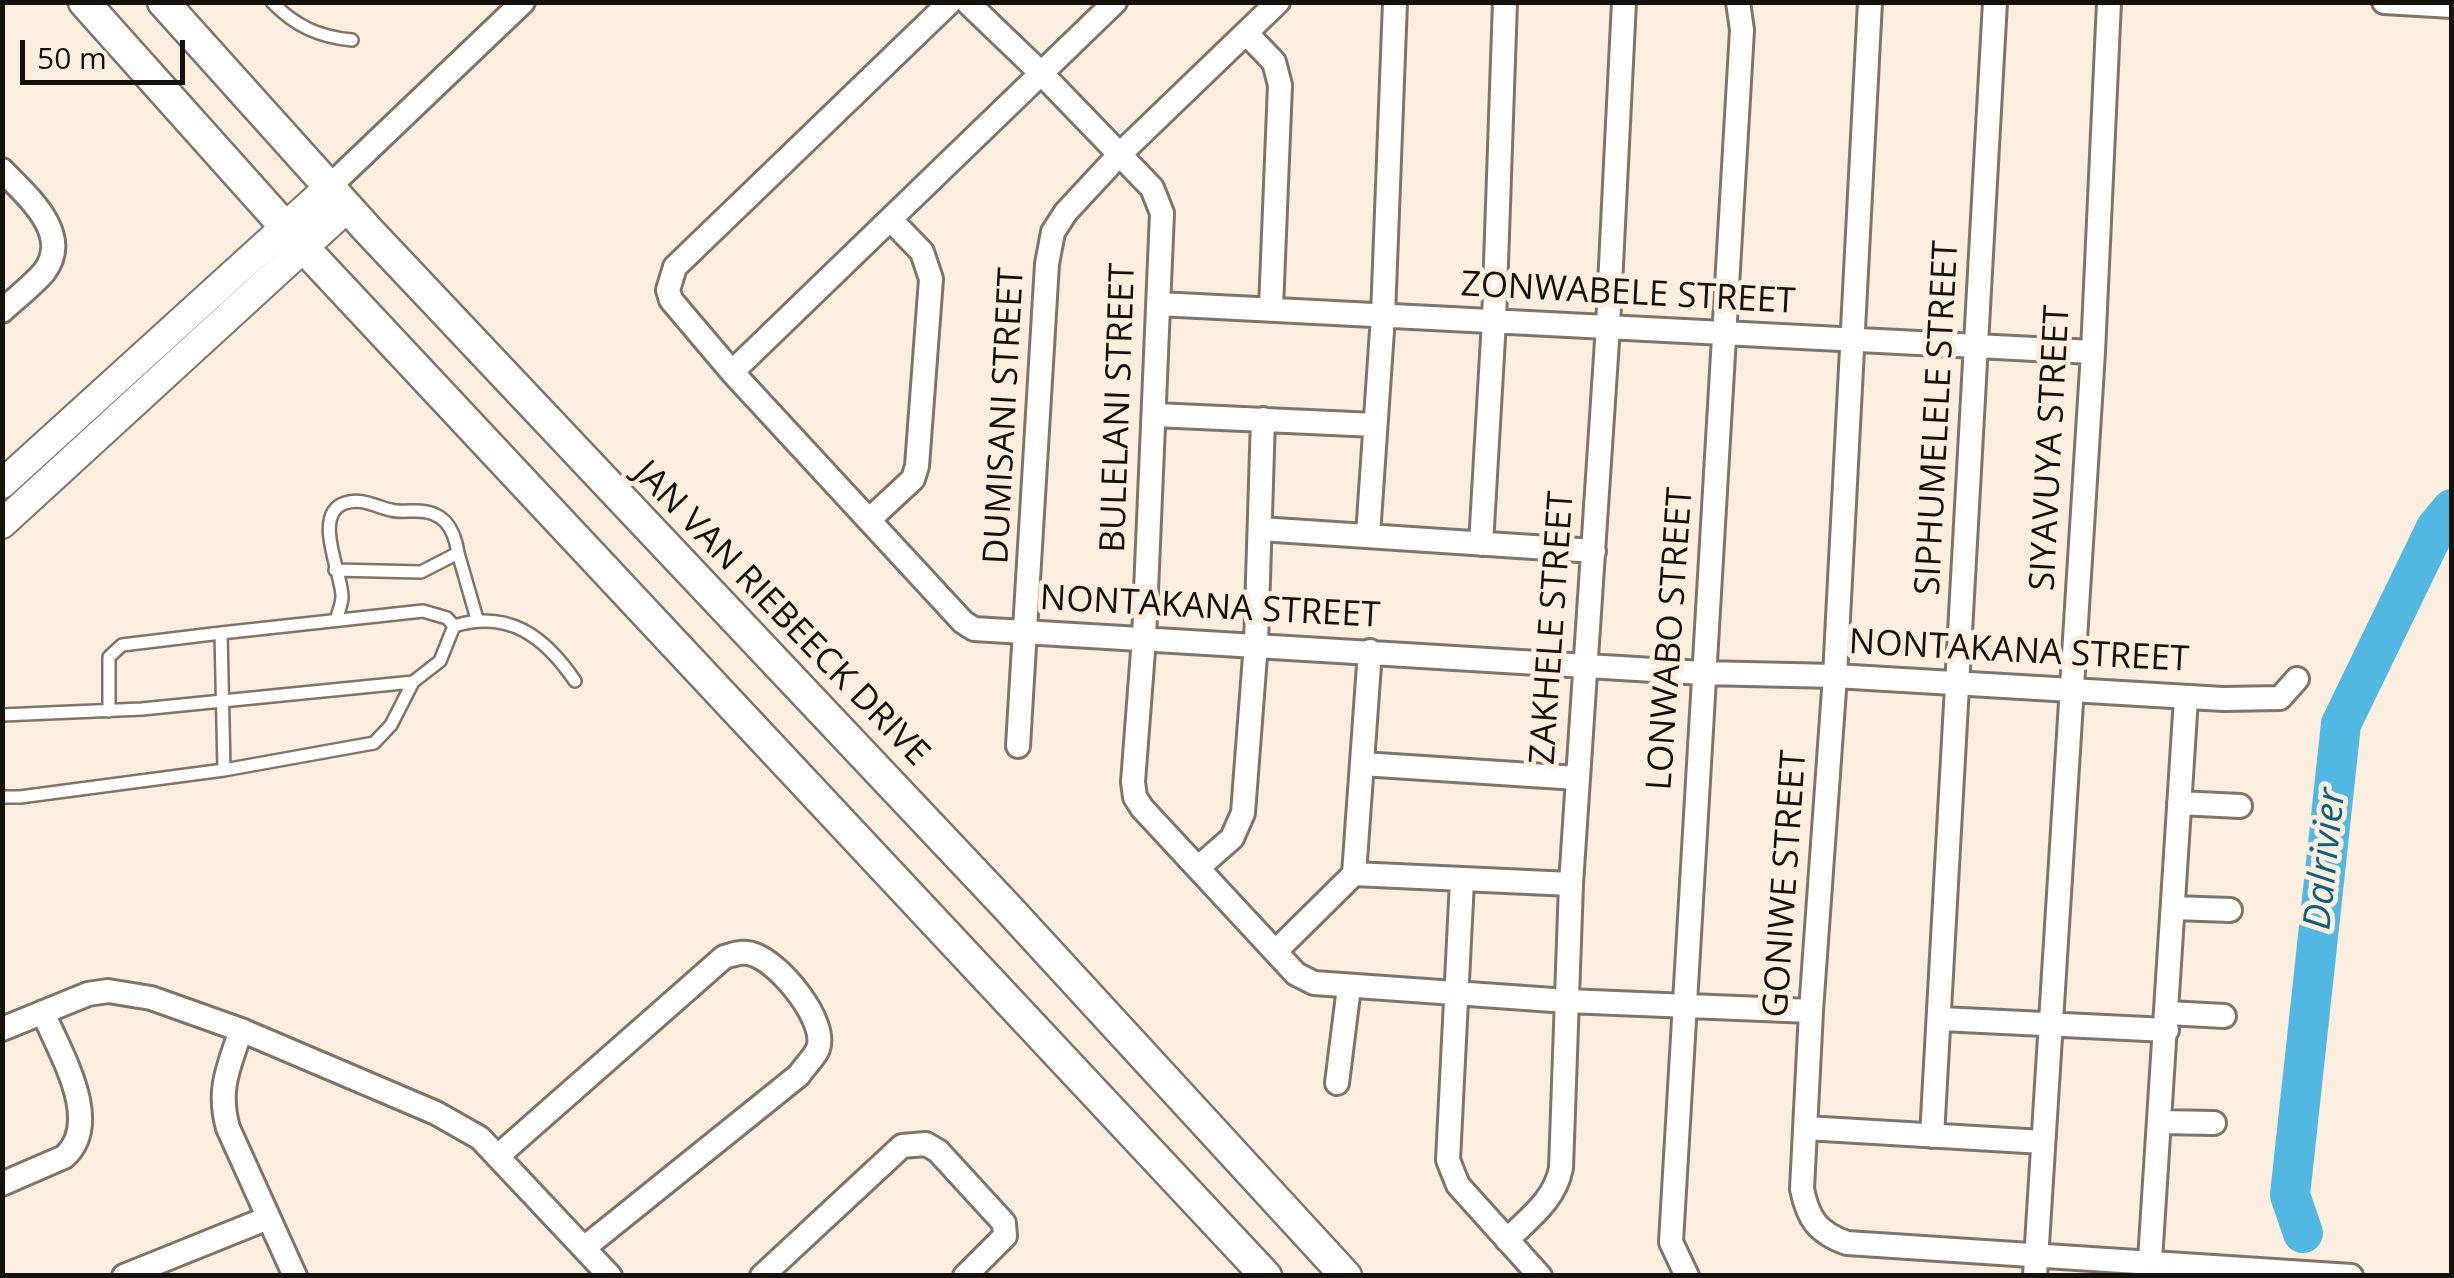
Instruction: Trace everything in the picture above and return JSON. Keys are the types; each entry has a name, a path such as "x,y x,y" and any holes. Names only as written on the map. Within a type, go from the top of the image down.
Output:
{"main road":[{"path":"84,2 296,238 1266,1276"},
{"name":"JAN VAN RIEBEECK DRIVE","path":"163,2 338,197 1006,906 1346,1276"}],"street":[{"path":"2,524 338,197 363,156 524,2"},
{"name":"NONTAKANA STREET","path":"950,2 675,267 668,290 671,300 732,372 963,622 986,632 2186,698 2280,698 2297,679"},
{"name":"BULELANI STREET","path":"967,2 1152,188 1162,213 1156,415 1133,782 1135,797 1142,808 1276,951 1303,978 1314,983 1567,1002 1811,1010"},
{"path":"732,372 1114,2"},
{"name":"DUMISANI STREET","path":"1018,746 1047,264 1053,232 1066,212 1119,155 1278,2"},
{"path":"1368,536 1383,316 1395,2"},
{"path":"1482,544 1506,2"},
{"name":"ZAKHELE STREET","path":"1508,1240 1547,1201 1559,1179 1571,884 1608,326 1624,2"},
{"name":"LONWABO STREET","path":"1687,1276 1670,1242 1742,30 1738,2"},
{"name":"GONIWE STREET","path":"1870,2 1836,676 1811,1010 1802,1188 1806,1209 1825,1235 1846,1243 2035,1266 2351,1276"},
{"name":"SIPHUMELELE STREET","path":"1932,1136 1996,2"},
{"name":"SIYAVUYA STREET","path":"2035,1266 2093,352 2110,2"},
{"path":"2384,2 2449,5"},
{"path":"1246,34 1274,62 1280,85 1271,308"},
{"path":"2,170 46,220 54,247 44,271 2,310"},
{"path":"870,519 913,479 918,466 930,297 928,265 922,252 891,220"},
{"path":"2,484 296,238"},
{"name":"ZONWABELE STREET","path":"1159,304 2093,352"},
{"path":"1156,415 1375,425"},
{"path":"1198,867 1232,838 1243,814 1256,644 1263,419"},
{"path":"1260,529 1594,551"},
{"path":"1276,951 1354,874 1370,651"},
{"path":"2150,1270 2186,698"},
{"path":"1362,764 1578,778"},
{"path":"2180,803 2240,806"},
{"path":"1354,874 1571,884"},
{"path":"1462,881 1448,1160 1458,1186 1540,1276"},
{"path":"2174,908 2230,910"},
{"path":"498,1155 724,957 740,952 758,955 804,997 819,1026 818,1048 798,1075 584,1248"},
{"path":"1337,1083 1349,987"},
{"path":"2,1029 88,994 128,992 241,1030 436,1113 480,1138 610,1276"},
{"path":"2,1184 64,1156 72,1150 82,1129 80,1106 43,1012"},
{"path":"1941,1020 2051,1025 2224,1016"},
{"path":"241,1030 224,1082 223,1111 294,1276"},
{"path":"2160,1122 2214,1123"},
{"path":"1806,1128 2042,1142"},
{"path":"774,1272 902,1146 926,1144 938,1151 1004,1224 1004,1236 965,1276"},
{"path":"124,1276 268,1218"}],"lane":[{"path":"272,2 287,18 308,30 352,40"},
{"path":"336,620 343,595 334,570 329,526 335,510 344,503 364,501 393,511 429,510 446,520 456,535 477,619"},
{"path":"334,570 421,572 458,554"},
{"path":"109,710 109,656 122,645 424,612 447,618 454,626"},
{"path":"454,626 477,619 499,620 522,630 556,652 575,682"},
{"path":"2,797 224,770 374,743 392,725 412,682 440,661 454,626"},
{"path":"221,633 224,770"},
{"path":"2,715 109,710 412,682"}],"waterway":[{"name":"Dalrivier","path":"2303,1233 2290,1195 2341,724 2436,528 2452,509"}]}
